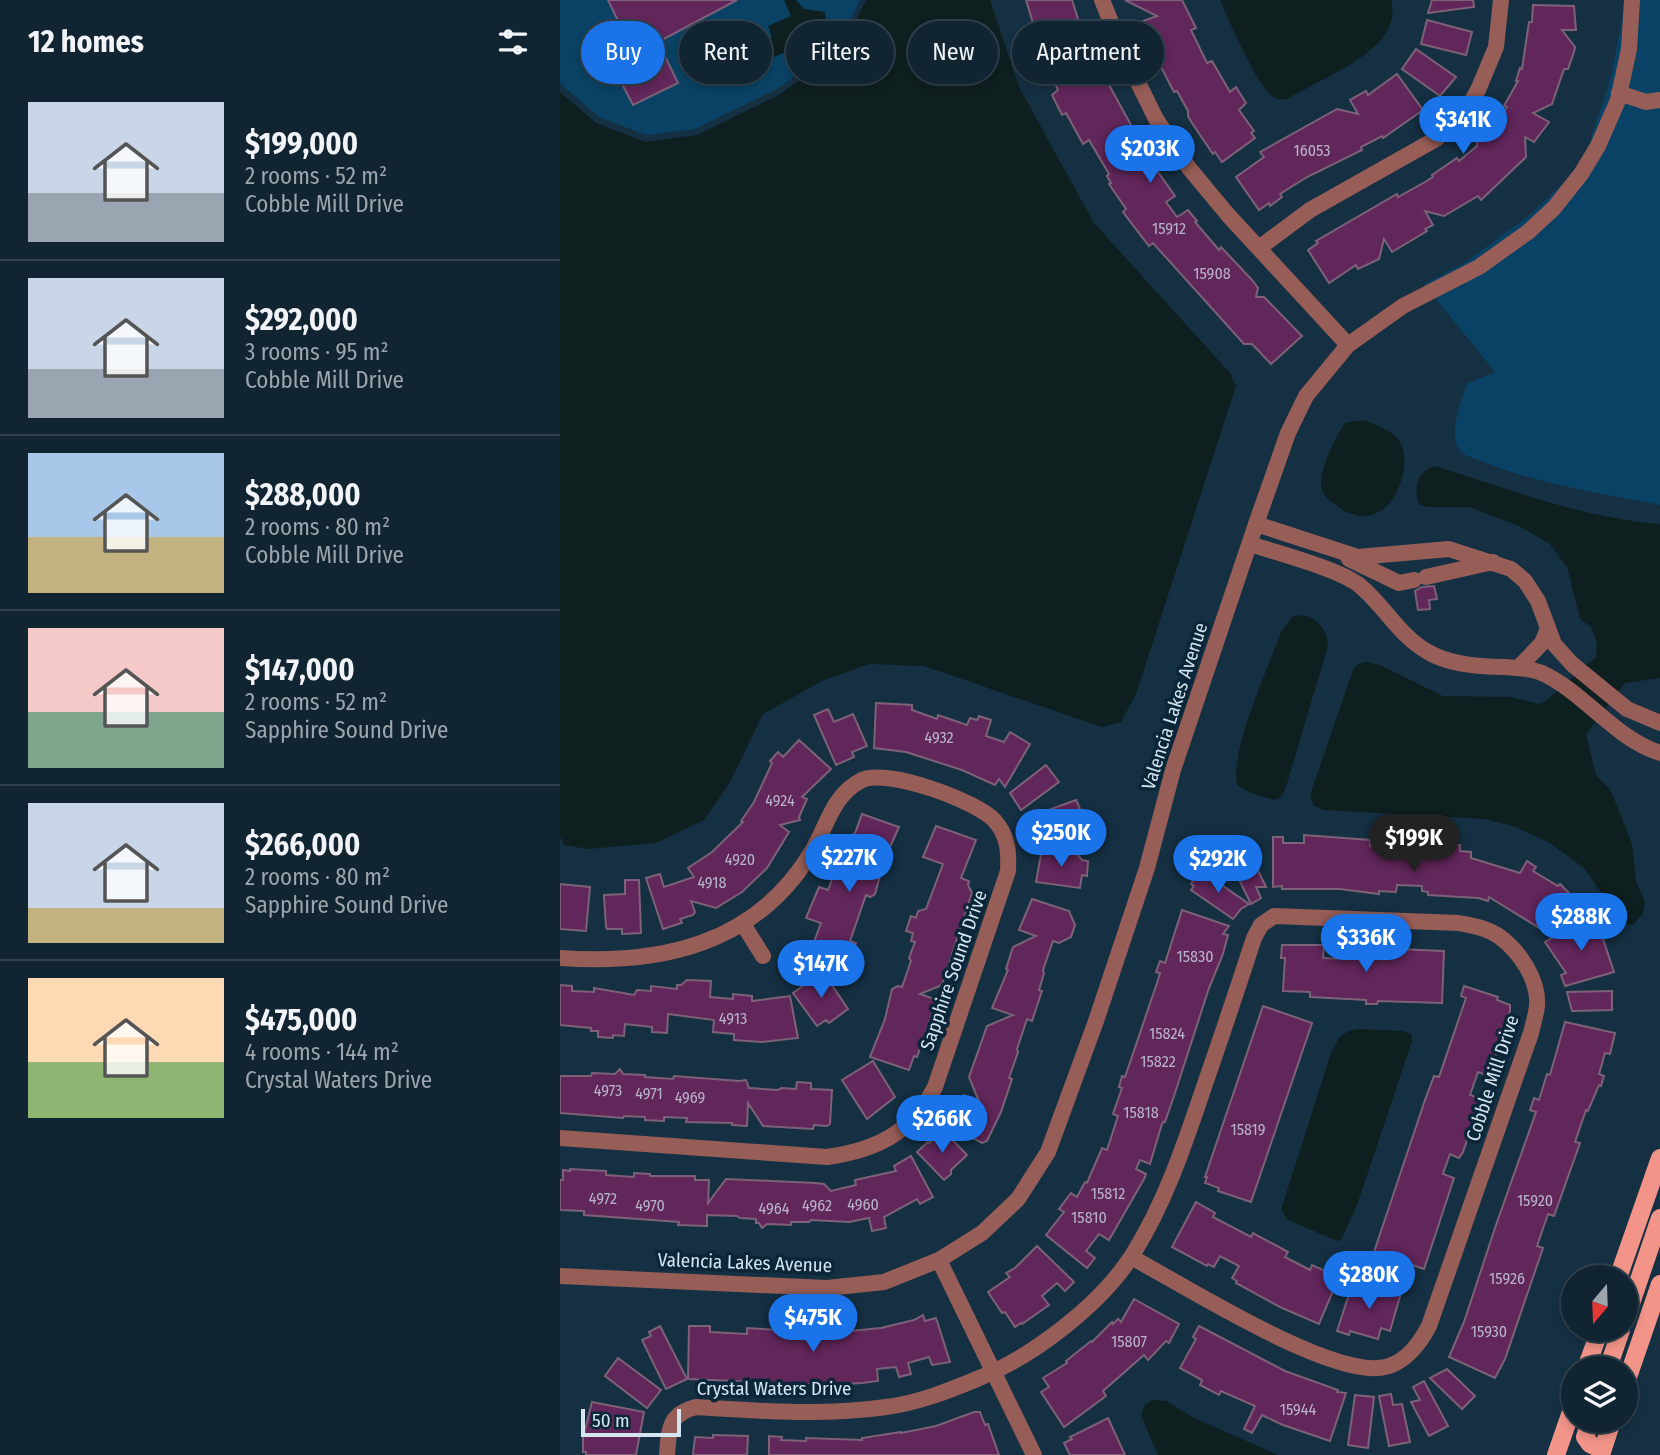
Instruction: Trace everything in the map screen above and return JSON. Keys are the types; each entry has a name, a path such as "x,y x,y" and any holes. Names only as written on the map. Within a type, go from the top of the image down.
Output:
{"main road":[{"path":"1623,1265 1660,1158"},
{"path":"1653,1178 1660,1206"},
{"path":"1638,1283 1660,1218"},
{"path":"1635,1356 1660,1284"},
{"path":"1556,1455 1564,1433"},
{"path":"1586,1433 1585,1437 1590,1444 1602,1452 1608,1433"}],"street":[{"path":"1102,0 1123,52 1156,119 1189,168 1348,345"},
{"path":"1259,248 1310,211 1436,139 1465,113 1496,47 1501,0"},
{"name":"Valencia Lakes Avenue","path":"560,1276 827,1288 884,1282 939,1260 982,1233 1018,1199 1048,1152 1100,1008 1147,868 1173,770 1288,433 1306,396 1348,345 1403,306 1479,267 1554,208 1598,146 1619,93 1629,50 1632,0"},
{"path":"1619,93 1646,102 1660,100"},
{"path":"1256,524 1326,549 1399,583 1493,562"},
{"path":"1250,544 1336,573 1358,584 1412,641 1429,653 1460,663 1519,667 1540,672 1627,737 1660,753"},
{"path":"1326,549 1358,557 1449,550 1511,569 1525,581 1538,601 1554,644 1572,664 1627,709 1660,723"},
{"path":"1519,667 1542,643 1548,628"},
{"name":"Sapphire Sound Drive","path":"560,958 600,960 660,955 706,942 750,920 791,879 814,848 830,811 838,800 865,778 889,776 970,803 996,822 1008,844 1008,871 935,1087 919,1114 893,1135 863,1150 827,1157 560,1138"},
{"name":"Cobble Mill Drive","path":"993,1373 1020,1358 1065,1326 1104,1289 1131,1256 1158,1210 1177,1167 1254,938 1261,925 1274,916 1459,923 1483,928 1499,936 1521,959 1533,979 1537,1004 1531,1033 1430,1326 1418,1346 1403,1359 1380,1369 1329,1358 1281,1338 1131,1256"},
{"path":"743,924 763,956"},
{"path":"939,1260 1034,1455"},
{"name":"Crystal Waters Drive","path":"667,1455 668,1433 674,1418 683,1410 696,1407 829,1412 888,1407 937,1396 993,1373"}],"shaded area":[{"path":"560,0 860,0 850,21 786,21 786,82 695,129 646,135 599,117 560,83"},
{"path":"784,0 796,0 804,9 825,12 826,21 786,21 786,52 772,58 772,24 791,16"},
{"path":"866,0 990,0 997,21 908,21 908,84 998,84 998,24 1012,66 1012,84 1018,84 1094,223 1230,373 1236,386 1136,694 1121,722 1102,727 924,666 869,664 822,681 763,714 729,784 704,820 656,843 588,849 564,845 560,837 560,92 596,123 645,142 697,135 777,96 794,84 894,84 894,21 856,21"},
{"path":"1220,0 1392,0 1392,14 1388,30 1365,54 1288,99 1277,99 1270,94 1254,71"},
{"path":"1626,0 1660,0 1660,505 1547,482 1503,469 1461,452 1457,446 1455,429 1467,384 1495,372 1424,284 1463,264 1531,214 1582,165 1610,81"},
{"path":"1364,420 1389,431 1400,442 1404,468 1396,494 1389,504 1370,515 1359,516 1331,502 1323,492 1321,482 1330,451 1345,423"},
{"path":"1435,466 1574,509 1660,524 1660,678 1625,683 1586,734 1596,775 1611,791 1632,844 1636,881 1645,901 1643,914 1633,925 1622,922 1584,868 1550,843 1513,826 1484,819 1324,810 1314,806 1310,795 1353,670 1358,664 1366,662 1380,665 1443,696 1511,697 1539,704 1596,657 1597,643 1591,627 1580,619 1567,567 1550,544 1519,526 1469,507 1428,507 1419,504 1416,492 1420,476"},
{"path":"1305,615 1322,627 1328,646 1285,790 1281,797 1275,800 1251,793 1237,785 1239,751 1281,632 1293,616"},
{"path":"1348,1031 1402,1031 1411,1034 1412,1041 1357,1205 1341,1240 1337,1241 1288,1220 1281,1210 1331,1053 1341,1036"},
{"path":"1153,1400 1166,1401 1194,1418 1278,1455 1158,1455 1141,1416 1145,1405"}],"building":[{"path":"608,0 737,0 698,21 679,21 679,31 665,38 665,21 618,21"},
{"path":"1026,0 1072,0 1079,21 1032,21"},
{"path":"1125,0 1182,0 1196,28 1191,30 1207,63 1212,61 1230,92 1236,87 1246,103 1239,110 1254,131 1251,133 1255,138 1222,162 1215,152 1213,154 1192,123 1177,91 1174,92 1164,73 1164,21 1143,21 1157,16"},
{"path":"1432,0 1473,0 1474,7 1428,13"},
{"path":"1533,5 1574,6 1576,30 1562,30 1575,47 1574,52 1568,69 1564,69 1552,104 1533,113 1549,122 1534,142 1525,137 1526,157 1481,200 1478,196 1444,216 1425,211 1433,225 1425,229 1427,231 1392,252 1384,239 1379,259 1358,269 1356,265 1329,283 1308,250 1318,243 1316,241 1397,194 1398,197 1425,182 1457,158 1459,161 1477,146 1477,140 1492,124 1495,127 1507,107 1504,106 1518,81 1520,68 1522,69"},
{"path":"1427,20 1472,32 1466,55 1421,44"},
{"path":"1416,49 1456,77 1440,96 1402,69"},
{"path":"665,56 678,83 633,105 622,84 665,84"},
{"path":"1397,74 1423,110 1383,138 1382,136 1361,147 1362,150 1307,177 1280,194 1282,197 1270,206 1269,203 1259,210 1236,177 1264,157 1260,152 1337,109 1358,114 1350,100 1366,91 1368,95"},
{"path":"1055,84 1109,84 1143,147 1141,148 1175,196 1166,202 1177,217 1188,210 1219,250 1221,247 1252,280 1258,288 1256,297 1264,297 1302,336 1271,364 1252,344 1244,344 1153,243 1149,246 1123,212 1126,209 1109,184 1109,174 1089,140 1083,144 1066,113 1062,115 1052,95 1058,90"},
{"path":"1434,586 1437,599 1429,600 1430,609 1418,610 1415,591"},
{"path":"876,703 912,705 912,710 937,719 938,715 967,725 970,718 977,720 979,716 991,720 986,736 1004,742 1010,732 1030,744 1005,787 999,779 995,785 962,770 906,752 874,748"},
{"path":"828,709 834,722 853,714 867,746 852,752 854,757 836,765 814,715"},
{"path":"799,740 831,769 802,797 807,799 800,820 780,825 789,832 767,868 742,892 716,908 691,901 695,912 693,915 680,919 682,923 663,929 646,878 660,874 664,887 694,877 688,868 712,852 743,822 741,821 754,802 772,763 770,761 778,752 783,757"},
{"path":"1046,765 1059,782 1021,810 1010,793"},
{"path":"1076,800 1081,811 1075,813 1079,824 1034,840 1026,818"},
{"path":"862,814 899,827 885,858 875,894 870,897 866,895 850,941 856,943 842,974 816,965 810,953 821,923 806,918 819,887 828,890 843,851 864,858 852,835"},
{"path":"936,826 976,840 961,878 969,881 972,893 942,985 920,994 937,1000 917,1057 914,1056 909,1070 870,1057 885,1019 892,989 902,987 911,961 909,958 915,942 911,941 913,933 906,931 911,916 916,918 918,911 926,909 943,864 923,857"},
{"path":"1304,835 1370,840 1370,846 1381,846 1381,855 1420,857 1421,842 1460,845 1460,851 1471,852 1471,858 1520,873 1527,861 1536,867 1533,871 1558,886 1560,884 1573,897 1541,929 1489,897 1488,901 1428,895 1428,892 1422,891 1422,886 1397,885 1396,892 1379,891 1379,894 1340,889 1273,887 1273,837 1283,837 1283,843 1304,843"},
{"path":"1244,842 1266,887 1256,887 1261,898 1251,904 1228,857 1235,853 1232,848"},
{"path":"1042,849 1076,853 1082,860 1088,861 1087,876 1082,875 1080,888 1036,882"},
{"path":"1200,870 1249,904 1233,919 1191,890 1194,886 1191,884"},
{"path":"625,880 639,880 641,933 622,934 622,929 606,927 604,895 625,894"},
{"path":"560,884 590,887 586,931 560,929"},
{"path":"1032,899 1069,911 1075,925 1071,937 1059,943 1053,941 1043,970 1039,990 1042,991 1032,1021 1027,1019 1001,1112 987,1141 982,1143 947,1124 964,1095 980,1104 969,1077 987,1026 1013,1015 992,1008 1008,970 1006,969 1013,947 1036,936 1019,930"},
{"path":"1182,910 1229,926 1223,934 1228,935 1223,954 1150,1164 1140,1160 1136,1169 1146,1174 1144,1179 1109,1240 1099,1234 1086,1251 1095,1258 1087,1268 1046,1235 1064,1212 1059,1209 1071,1193 1077,1197 1085,1182 1087,1183 1102,1148 1107,1150 1118,1116 1113,1114 1122,1088 1119,1087 1122,1076 1125,1077 1157,983 1160,973 1156,972 1160,961 1165,963"},
{"path":"1585,919 1591,929 1595,926 1603,939 1614,972 1565,986 1561,975 1566,973 1545,942"},
{"path":"1282,945 1324,945 1323,958 1348,959 1348,947 1444,951 1442,1003 1378,1001 1377,1004 1366,1004 1366,1000 1310,997 1310,992 1283,991 1285,958 1281,958"},
{"path":"823,972 848,1009 829,1023 826,1020 817,1026 793,993"},
{"path":"687,980 711,981 710,997 733,999 733,994 752,996 752,1001 790,996 798,1038 762,1042 734,1040 734,1034 713,1032 714,1020 668,1014 667,1033 652,1032 652,1027 625,1024 624,1036 598,1037 598,1031 591,1031 591,1028 560,1025 560,985 572,986 572,991 594,992 594,988 634,995 637,990 651,991 651,986 677,989 677,985"},
{"path":"1464,986 1498,997 1497,1000 1510,1005 1510,1011 1489,1076 1478,1072 1470,1095 1481,1099 1463,1152 1459,1158 1450,1154 1443,1174 1454,1178 1424,1269 1374,1252 1425,1100 1434,1076 1439,1077 1466,998 1461,996"},
{"path":"1612,991 1612,1010 1572,1011 1567,992"},
{"path":"1263,1006 1312,1023 1251,1202 1218,1191 1219,1188 1205,1183 1205,1177"},
{"path":"1565,1022 1615,1033 1610,1054 1605,1053 1599,1074 1604,1076 1601,1086 1599,1085 1588,1111 1586,1110 1575,1142 1580,1143 1554,1216 1548,1214 1537,1246 1543,1248 1505,1359 1495,1378 1449,1357 1464,1322 1536,1112 1530,1110 1534,1098 1539,1100 1547,1074 1550,1075"},
{"path":"873,1061 895,1097 867,1119 842,1080"},
{"path":"620,1069 623,1074 645,1077 746,1080 749,1088 796,1089 797,1082 811,1083 811,1089 832,1090 830,1124 814,1125 813,1129 763,1126 748,1103 747,1126 686,1122 687,1118 664,1117 664,1121 645,1120 645,1117 560,1113 560,1076 615,1074"},
{"path":"943,1130 967,1155 944,1180 917,1152"},
{"path":"911,1156 933,1197 920,1204 917,1199 884,1217 886,1228 872,1231 869,1218 849,1222 811,1220 791,1222 791,1225 767,1224 762,1228 756,1223 756,1219 737,1216 707,1215 707,1226 584,1215 584,1211 560,1210 560,1180 563,1180 563,1170 606,1171 606,1175 634,1177 634,1173 650,1176 695,1176 695,1180 709,1180 708,1203 726,1179 824,1184 831,1191 856,1185 855,1180 896,1171 894,1166"},
{"path":"1196,1202 1215,1213 1213,1217 1251,1237 1253,1233 1288,1252 1285,1257 1310,1270 1312,1265 1339,1277 1319,1324 1236,1283 1232,1278 1239,1266 1220,1256 1214,1267 1208,1264 1207,1266 1172,1247"},
{"path":"1037,1246 1074,1282 1065,1291 1057,1283 1042,1296 1049,1305 1015,1327 988,1292 1010,1277 1006,1273 1015,1268"},
{"path":"1353,1282 1401,1293 1390,1331 1381,1328 1378,1339 1350,1331 1349,1335 1337,1331"},
{"path":"1134,1299 1179,1324 1169,1343 1166,1341 1148,1360 1144,1355 1103,1391 1106,1396 1064,1427 1041,1392 1049,1387 1043,1378 1067,1363 1066,1361 1092,1342 1112,1322 1113,1324 1118,1319 1121,1322"},
{"path":"923,1315 925,1321 936,1318 950,1362 932,1365 929,1357 908,1363 911,1374 899,1377 896,1367 877,1369 878,1381 862,1383 830,1385 688,1379 689,1326 710,1326 710,1332 747,1334 747,1328 830,1333 881,1328 914,1320"},
{"path":"660,1326 687,1379 666,1389 642,1340 651,1336 649,1332"},
{"path":"1199,1326 1285,1371 1338,1390 1337,1392 1346,1393 1330,1441 1262,1415 1252,1433 1244,1429 1255,1406 1221,1391 1219,1395 1200,1385 1202,1380 1180,1368 1196,1339 1193,1337"},
{"path":"618,1358 661,1390 647,1408 605,1376"},
{"path":"1447,1369 1475,1396 1462,1409 1430,1378"},
{"path":"1424,1381 1448,1426 1429,1436 1411,1402 1420,1400 1413,1387"},
{"path":"1391,1394 1393,1405 1402,1404 1410,1442 1389,1446 1379,1396"},
{"path":"1355,1395 1374,1397 1368,1448 1348,1445"},
{"path":"592,1402 644,1412 636,1455 586,1455 586,1452 583,1452 583,1438"},
{"path":"980,1412 985,1425 988,1424 999,1455 769,1455 769,1436 782,1437 781,1440 862,1440 936,1426"},
{"path":"1108,1418 1125,1455 1070,1455 1064,1443 1072,1439 1070,1437"},
{"path":"713,1435 748,1436 747,1455 693,1455 695,1437 713,1438"}]}
